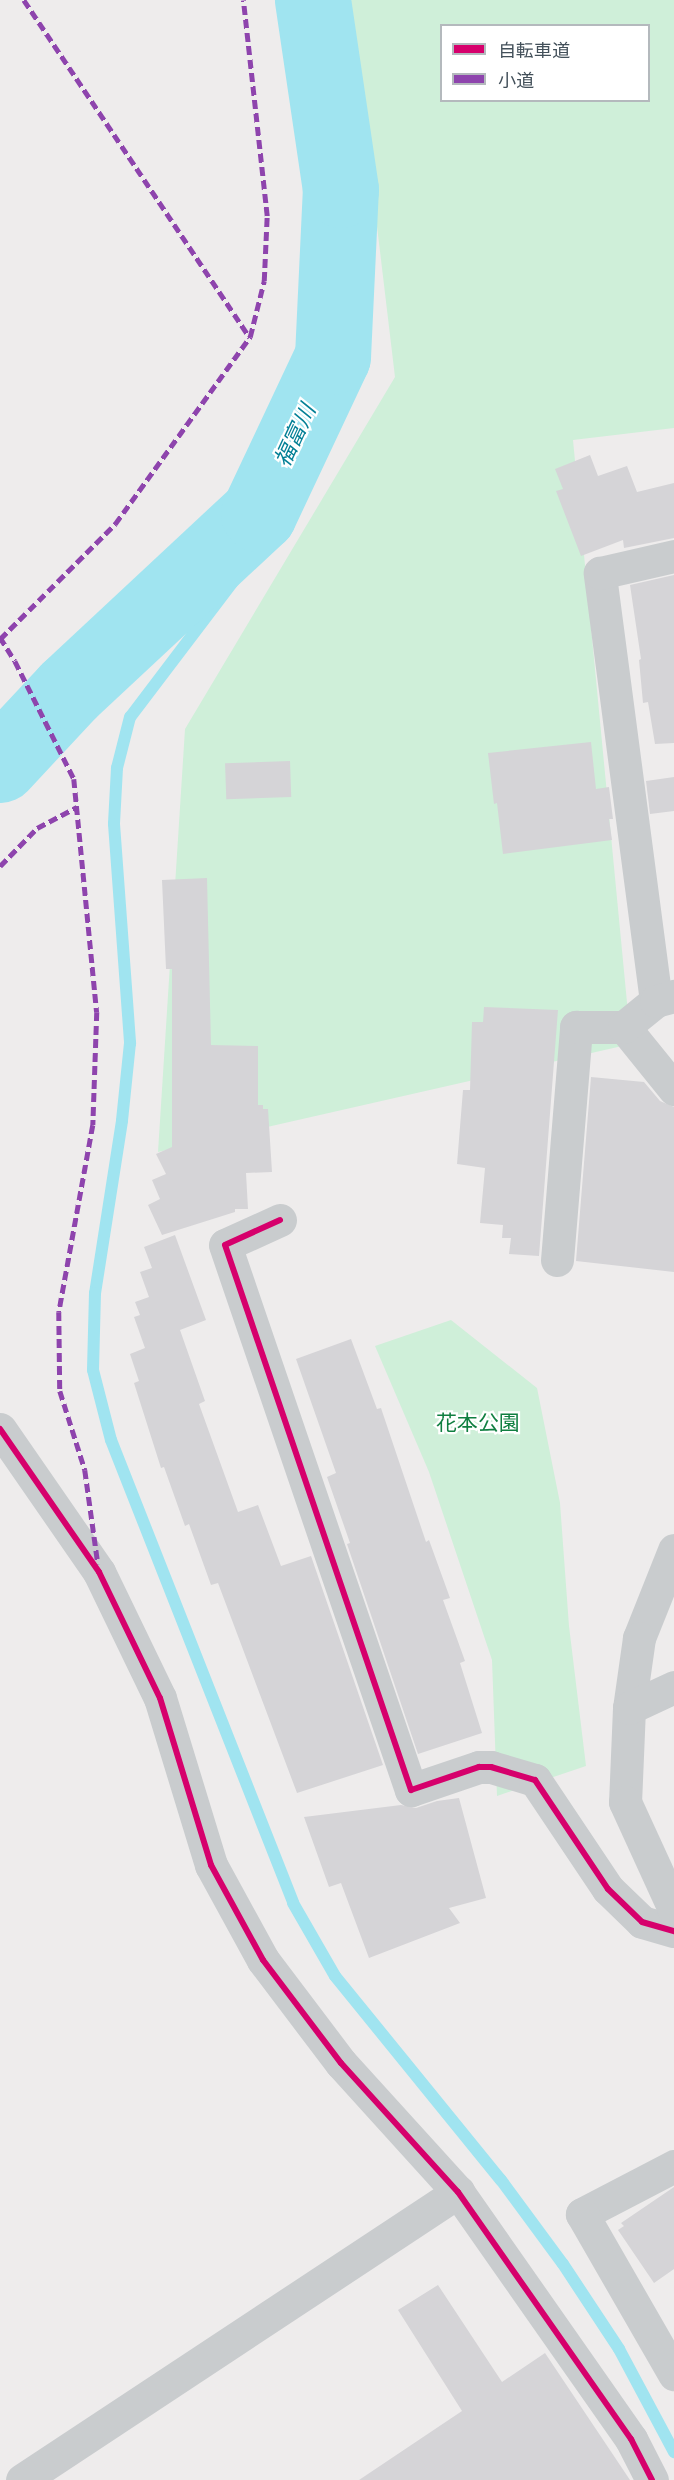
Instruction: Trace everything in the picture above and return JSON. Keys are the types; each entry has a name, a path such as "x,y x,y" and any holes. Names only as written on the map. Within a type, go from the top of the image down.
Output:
{"street":[{"path":"557,1260 576,1028 624,1027 665,998 600,573 674,556"},
{"path":"624,1027 674,1089"},
{"path":"280,1220 225,1245 411,1790 479,1767 491,1767 535,1780 608,1889 642,1922 674,1931"},
{"path":"0,1429 99,1572 160,1698 211,1865 263,1960 340,2063 458,2192 631,2439 652,2480"},
{"path":"674,1550 639,1638 629,1707 625,1803 674,1909"},
{"path":"629,1707 674,1687"},
{"path":"674,2166 582,2214 674,2374"},
{"path":"22,2480 458,2192"}],"green space":[{"path":"350,0 674,0 674,428 573,440 631,1044 158,1152 185,729 395,377"},
{"name":"花本公園","path":"451,1320 537,1388 560,1503 569,1626 586,1766 497,1796 492,1660 429,1472 375,1346"}],"building":[{"path":"590,455 598,476 627,466 637,492 674,483 674,538 624,548 623,540 581,556 556,491 563,489 555,469"},
{"path":"674,575 674,743 655,744 648,702 643,703 639,660 641,659 630,585"},
{"path":"591,742 596,789 609,787 613,819 609,819 612,840 503,854 488,753"},
{"path":"290,761 291,797 226,799 225,763"},
{"path":"674,777 674,811 650,814 646,781"},
{"path":"207,878 211,1045 258,1046 258,1105 263,1105 263,1109 268,1109 272,1172 246,1173 248,1209 235,1209 235,1212 162,1235 148,1205 160,1199 152,1180 166,1174 156,1154 172,1147 172,969 166,969 162,880"},
{"path":"484,1007 558,1010 539,1256 509,1254 511,1238 502,1238 503,1225 480,1223 485,1168 457,1164 463,1090 470,1090 472,1022 483,1022"},
{"path":"591,1077 644,1082 660,1101 674,1107 674,1272 576,1261"},
{"path":"175,1235 206,1320 180,1330 205,1401 199,1404 238,1512 258,1505 281,1566 311,1556 383,1765 297,1793 218,1583 211,1585 189,1524 185,1526 164,1467 161,1468 134,1383 139,1381 130,1354 145,1348 134,1317 140,1315 135,1302 149,1297 140,1272 152,1268 144,1247"},
{"path":"351,1339 377,1409 381,1408 426,1542 429,1540 450,1598 443,1600 465,1661 460,1663 482,1733 418,1754 347,1544 350,1543 327,1477 336,1473 296,1359"},
{"path":"459,1798 486,1898 449,1908 460,1923 369,1958 341,1883 329,1887 304,1817 401,1805 416,1808 437,1801"},
{"path":"674,2187 674,2269 654,2283 618,2230 624,2226 621,2223"},
{"path":"438,2285 502,2382 545,2353 630,2480 359,2480 462,2411 398,2310"}],"waterway":[{"name":"福富川","path":"0,765 69,691 259,514 333,357 341,190 313,0"},
{"path":"259,514 241,571 130,717 117,768 114,824 130,1043 122,1121 95,1293 93,1370 111,1440 293,1903 335,1976 501,2180 563,2264 619,2349 674,2452"}],"marked path":[{"path":"24,0 250,337"},
{"path":"0,639 115,524 250,337 264,281 267,216 243,0"},
{"path":"0,637 15,661 74,779 97,1012 93,1125 59,1312 60,1391 85,1470 98,1564"},
{"path":"0,866 37,828 77,807"}],"cycle path":[{"path":"280,1220 225,1245 411,1790 479,1767 491,1767 535,1780 608,1889 642,1922 674,1931"},
{"path":"0,1429 99,1572 160,1698 211,1865 263,1960 341,2063 458,2192 631,2439 652,2480"}]}
